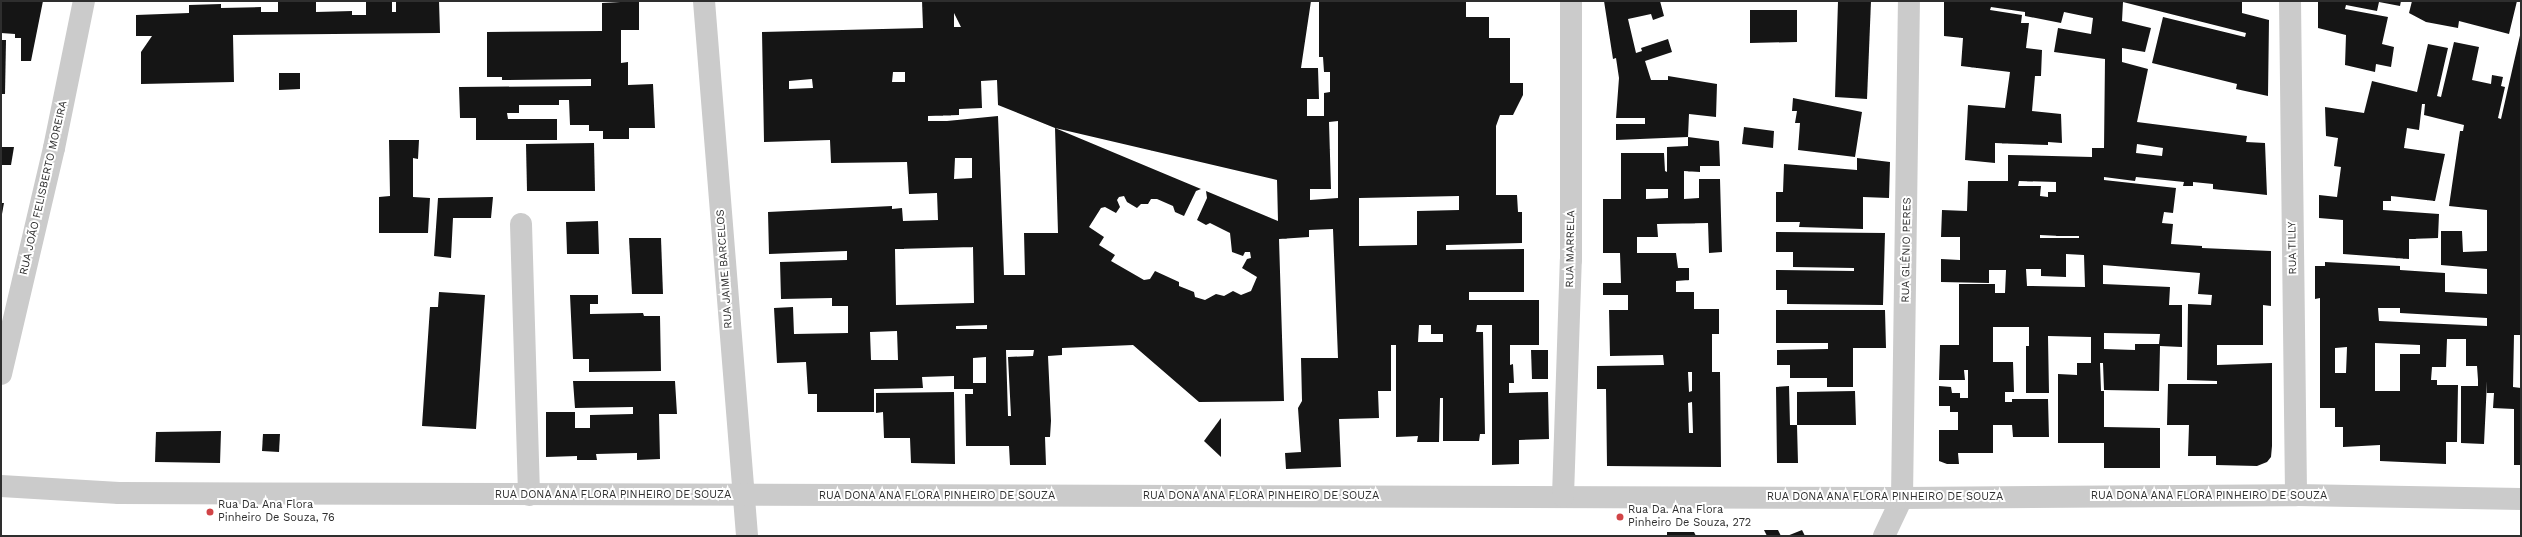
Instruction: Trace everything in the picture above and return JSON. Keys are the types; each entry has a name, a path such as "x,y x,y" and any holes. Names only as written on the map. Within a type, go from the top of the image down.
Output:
{"street":[{"name":"RUA JOÃO FELISBERTO MOREIRA","path":"1,374 54,148 84,1"},
{"name":"RUA JAIME BARCELOS","path":"704,1 742,496 747,536"},
{"name":"RUA MARRELA","path":"1563,496 1571,260 1571,1"},
{"name":"RUA GLÊNIO PERES","path":"1902,498 1909,1"},
{"name":"RUA TILLY","path":"2290,1 2296,495"},
{"path":"521,224 529,494"},
{"name":"RUA DONA ANA FLORA PINHEIRO DE SOUZA","path":"1,486 119,493 742,496 1563,496 1902,498 2296,495 2521,499"},
{"path":"1884,536 1902,498"}],"building":[{"path":"1,1 43,1 31,61 21,61 21,38 15,38 15,34 1,33"},
{"path":"278,1 316,1 316,12 352,11 352,15 366,15 366,1 392,1 392,12 396,12 396,1 439,1 440,33 233,35 234,82 141,84 141,52 152,36 136,36 136,15 189,13 189,5 221,4 221,8 261,7 261,12 278,12"},
{"path":"639,1 639,30 621,30 621,63 628,62 628,85 653,84 655,128 629,128 629,139 603,139 603,131 589,131 589,125 570,125 569,100 559,100 559,105 519,105 519,113 507,113 508,119 557,119 557,140 476,140 476,118 460,118 459,87 591,86 591,79 502,80 502,77 487,77 487,32 602,31 602,3"},
{"path":"922,1 1311,1 1301,68 1318,68 1319,99 1307,99 1307,116 1324,116 1324,93 1330,92 1330,72 1324,72 1323,57 1319,57 1319,1 1466,1 1466,17 1489,17 1489,38 1510,38 1510,83 1523,83 1523,95 1513,115 1500,115 1496,126 1496,195 1517,195 1518,212 1522,212 1522,243 1446,245 1446,250 1524,249 1524,292 1469,292 1469,300 1539,300 1539,345 1510,345 1510,365 1513,364 1514,383 1509,383 1509,393 1548,392 1549,439 1519,440 1519,464 1492,465 1492,325 1477,325 1476,332 1483,332 1485,434 1480,434 1479,441 1443,441 1443,398 1440,398 1439,442 1417,442 1418,436 1396,437 1396,345 1391,345 1391,391 1378,391 1379,418 1339,419 1341,467 1286,469 1285,453 1301,452 1298,408 1302,401 1301,358 1338,358 1333,229 1309,230 1309,237 1279,239 1284,401 1199,402 1133,345 1062,348 1062,355 1048,356 1051,421 1050,437 1045,437 1046,465 1010,465 1009,446 966,446 965,394 973,394 973,389 954,389 954,376 922,377 923,388 874,389 874,412 817,412 817,394 808,394 806,362 777,363 774,308 793,307 794,334 848,333 848,306 832,306 832,298 781,299 780,262 847,260 847,251 769,254 768,212 892,206 892,209 902,208 903,221 938,220 937,193 909,194 907,162 831,163 830,140 764,142 762,32 923,28","holes":["954,13 961,27 954,27","893,72 905,72 905,82 892,82","812,79 813,88 789,89 789,81","997,80 998,105 1055,128 1058,233 1024,233 1025,275 1004,275 998,116 947,121 928,121 928,116 959,115 959,109 982,108 981,81","1338,121 1338,198 1310,200 1310,189 1331,189 1329,122","1055,128 1277,180 1278,221 1206,191 1207,198 1197,220 1206,225 1210,223 1230,233 1232,252 1243,256 1245,252 1250,252 1251,258 1247,259 1242,268 1257,277 1251,291 1241,295 1233,291 1224,296 1216,294 1205,300 1195,297 1194,292 1179,286 1179,282 1155,271 1150,279 1144,280 1111,261 1115,255 1099,245 1104,237 1089,227 1101,208 1105,207 1116,213 1120,207 1117,200 1119,197 1124,196 1127,202 1137,208 1141,204 1148,204 1151,199 1157,199 1173,206 1175,212 1184,216 1196,191 1201,189","955,158 972,158 972,178 954,179","1459,196 1459,210 1417,211 1417,245 1359,246 1359,198","973,247 974,303 896,305 895,249","987,325 987,329 956,329 956,326","1419,325 1431,325 1431,334 1443,334 1443,342 1418,342","897,331 898,360 871,360 870,332","1006,350 1034,350 1033,356 1008,357 1011,416 1008,416","986,357 986,383 973,383 973,358"]},
{"path":"1604,1 1660,1 1664,16 1653,20 1651,14 1628,19 1636,53 1642,51 1641,48 1668,39 1672,52 1645,61 1651,80 1668,80 1668,76 1717,84 1716,117 1689,114 1688,137 1616,140 1616,124 1645,124 1645,118 1616,118 1619,78 1616,58 1613,59"},
{"path":"1838,1 1871,1 1867,99 1835,97"},
{"path":"1944,1 2242,1 2242,13 2269,20 2268,96 2236,89 2237,84 2152,63 2163,17 2245,37 2246,33 2123,2 2122,21 2151,28 2145,52 2122,48 2122,62 2148,69 2137,122 2247,136 2246,142 2265,143 2267,195 2213,189 2213,184 2193,182 2193,186 2183,186 2184,182 2136,177 2135,181 2104,177 2104,180 2176,188 2173,213 2164,212 2162,223 2173,224 2171,244 2202,246 2202,248 2271,251 2271,306 2263,305 2263,345 2217,345 2217,365 2272,363 2272,446 2271,457 2267,462 2257,466 2216,465 2216,456 2188,456 2189,425 2167,425 2168,384 2217,384 2217,381 2187,380 2188,304 2211,305 2212,295 2198,294 2200,273 2103,265 2103,284 2170,287 2169,305 2182,305 2182,347 2160,346 2159,391 2104,390 2103,363 2100,363 2101,391 2104,391 2104,427 2160,428 2160,468 2104,468 2104,443 2058,443 2058,374 2077,375 2077,363 2091,363 2091,337 2048,336 2049,393 2026,393 2026,346 2029,346 2029,327 1993,327 1993,362 2013,362 2014,392 2005,392 2005,402 2012,402 2012,399 2048,399 2049,437 2013,437 2012,425 1993,425 1993,453 1958,453 1959,464 1947,464 1939,461 1939,430 1958,430 1958,412 1950,412 1950,406 1939,406 1939,386 1951,387 1952,393 1960,393 1960,398 1968,398 1968,370 1964,370 1965,380 1939,380 1940,345 1959,345 1959,284 1995,284 1995,293 2005,293 2006,270 1989,270 1989,283 1941,282 1941,259 1960,260 1960,237 1941,237 1942,210 1967,211 1968,181 2008,181 2008,155 2092,157 2092,148 2104,148 2105,59 2054,52 2058,28 2091,34 2093,18 2064,12 2061,23 2025,16 2025,12 1991,7 1990,10 2022,15 2021,23 2029,23 2026,48 2042,50 2041,76 2035,76 2032,111 2061,114 2062,143 2048,142 2048,145 1995,143 1995,163 1965,160 1968,105 2005,108 2010,72 1961,66 1963,38 1944,36","holes":["2137,144 2163,148 2162,156 2136,153","2019,181 2056,182 2056,192 2048,192 2048,197 2040,196 2041,186 2018,186","2040,235 2079,236 2079,238 2040,238","2066,254 2084,255 2085,287 2027,286 2026,269 2041,269 2041,276 2066,277","2104,333 2160,334 2159,344 2135,344 2135,350 2104,349"]},
{"path":"2318,1 2401,1 2400,6 2379,2 2377,11 2346,5 2345,9 2388,17 2382,44 2394,47 2391,67 2376,64 2375,72 2345,65 2346,35 2318,28"},
{"path":"2412,1 2517,1 2509,34 2459,21 2458,28 2426,22 2409,13"},
{"path":"1750,10 1797,10 1797,42 1750,43"},
{"path":"2521,31 2521,335 2514,335 2513,387 2521,388 2521,465 2514,465 2514,409 2493,408 2494,393 2486,393 2484,444 2461,443 2461,386 2478,386 2477,366 2466,366 2466,339 2447,339 2446,367 2432,367 2431,380 2437,380 2437,385 2458,385 2457,442 2446,442 2446,464 2380,461 2380,445 2343,447 2343,427 2335,427 2335,408 2320,408 2320,298 2315,299 2315,266 2325,266 2325,262 2400,266 2400,270 2445,273 2445,292 2487,294 2487,269 2441,265 2441,231 2462,231 2463,252 2487,251 2487,210 2449,206 2460,131 2463,131 2464,125 2424,115 2425,104 2422,104 2419,130 2407,128 2404,148 2445,154 2435,201 2391,196 2391,201 2383,201 2383,210 2439,214 2438,238 2409,239 2409,259 2343,254 2343,220 2319,218 2319,195 2337,197 2341,167 2334,166 2338,138 2326,136 2325,107 2364,113 2372,81 2417,92 2428,44 2448,48 2437,96 2441,97 2454,42 2479,47 2472,80 2491,84 2492,75 2503,77 2501,86 2505,87 2498,118 2501,119","holes":["2378,308 2400,308 2400,313 2487,318 2487,326 2379,321","2375,343 2420,345 2420,354 2400,354 2400,391 2375,391","2347,347 2346,373 2335,373 2335,348"]},
{"path":"1,40 6,40 5,94 1,94"},
{"path":"279,73 300,73 300,89 279,90"},
{"path":"1793,98 1862,112 1855,157 1798,150 1800,123 1795,123 1797,111 1792,111"},
{"path":"1744,127 1774,131 1773,148 1742,144"},
{"path":"1688,137 1719,141 1720,166 1700,166 1700,172 1684,171 1684,199 1699,198 1699,179 1720,179 1722,252 1709,253 1708,223 1657,224 1658,237 1637,237 1637,253 1676,253 1678,268 1689,268 1689,280 1676,281 1676,292 1694,292 1694,309 1719,309 1719,334 1712,334 1712,372 1720,372 1721,467 1607,466 1606,389 1597,389 1597,366 1664,365 1663,355 1610,356 1609,310 1628,310 1628,295 1603,295 1603,283 1621,283 1620,253 1603,253 1603,199 1621,199 1621,153 1664,153 1665,171 1667,172 1667,147 1688,146","holes":["1646,189 1668,189 1668,198 1646,199","1688,372 1692,372 1692,391 1689,392","1692,402 1693,433 1689,433 1688,403"]},
{"path":"389,140 419,140 418,159 413,158 413,197 430,198 428,233 379,233 379,197 390,196"},
{"path":"594,143 595,191 527,191 526,144"},
{"path":"1,147 14,147 11,165 1,165"},
{"path":"1857,158 1890,162 1889,198 1863,197 1863,229 1799,227 1800,222 1776,222 1776,192 1783,192 1784,164 1857,170"},
{"path":"493,197 491,218 453,218 451,258 434,256 438,198"},
{"path":"1,203 4,203 2,214 1,214"},
{"path":"598,221 599,254 567,254 566,222"},
{"path":"1776,232 1885,233 1883,305 1787,304 1787,290 1776,290 1776,270 1854,271 1854,268 1793,267 1793,252 1776,252"},
{"path":"629,238 661,238 663,294 632,294"},
{"path":"439,292 485,295 476,429 422,426 430,307 438,307"},
{"path":"570,295 598,295 598,304 590,304 590,314 643,313 644,316 660,316 661,371 589,372 589,359 573,359"},
{"path":"1776,310 1885,310 1886,348 1853,348 1853,387 1827,387 1827,378 1790,378 1790,365 1777,365 1777,350 1828,349 1828,343 1776,343"},
{"path":"1531,350 1548,350 1548,379 1532,379"},
{"path":"573,381 675,381 677,414 659,414 660,459 637,460 637,453 596,454 597,460 577,460 577,456 546,457 546,412 575,412 575,428 590,428 590,415 633,414 633,407 575,408"},
{"path":"1789,386 1790,425 1797,425 1798,463 1777,463 1776,387"},
{"path":"1855,391 1856,425 1797,425 1797,392"},
{"path":"954,392 955,464 911,463 910,438 884,438 883,412 876,413 876,393"},
{"path":"1221,418 1221,457 1204,441"},
{"path":"221,431 220,463 155,462 156,432"},
{"path":"263,434 280,434 279,452 262,451"},
{"path":"1764,530 1778,530 1781,536 1767,536"},
{"path":"1802,530 1805,536 1787,536"},
{"path":"1667,532 1694,532 1696,536 1667,536"}],"place":[{"name":"Rua Da. Ana Flora Pinheiro De Souza, 76","path":"210,512"},
{"name":"Rua Da. Ana Flora Pinheiro De Souza, 272","path":"1620,517"}]}
